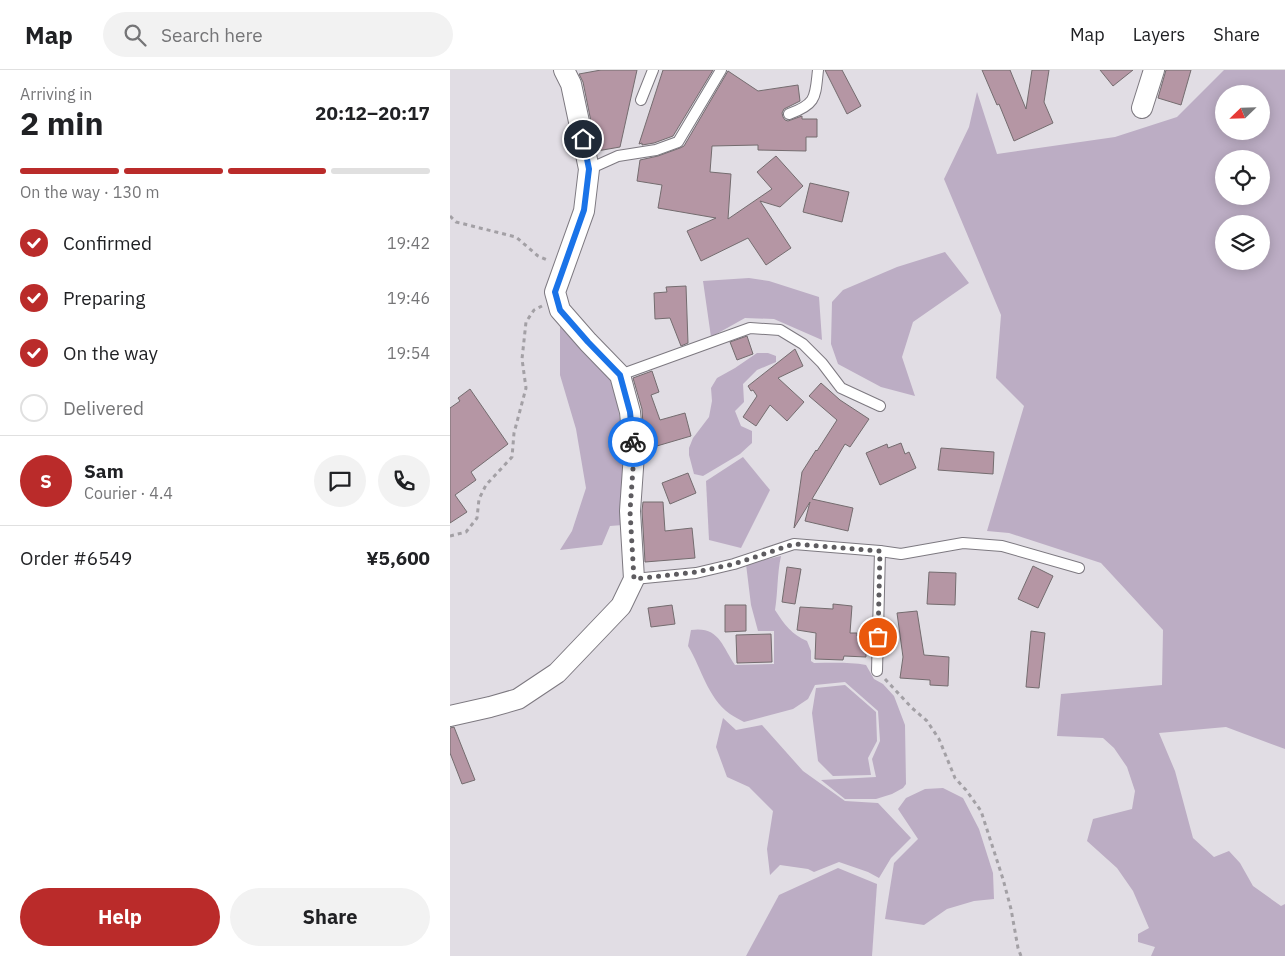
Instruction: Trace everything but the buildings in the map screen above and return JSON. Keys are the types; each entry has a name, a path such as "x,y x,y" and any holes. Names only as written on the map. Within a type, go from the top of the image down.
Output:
{"street":[{"path":"450,716 518,699 557,673 621,606 634,579 630,511 634,454 630,412 620,375 560,310 555,292 584,210 589,169 572,84 564,70"},
{"path":"1142,108 1154,70"}],"lane":[{"path":"641,100 652,70"},
{"path":"589,169 618,156 656,150 678,142 721,70"},
{"path":"789,114 803,109 813,99 818,70"},
{"path":"620,375 750,328 780,330 803,344 822,363 841,388 880,406"},
{"path":"634,579 696,572 734,564 794,544 901,554 962,543 1002,546 1079,568"},
{"path":"877,671 880,551"}],"path":[{"path":"450,216 456,222 516,237 538,256 564,267"},
{"path":"450,536 466,532 477,518 479,499 486,485 512,457 514,433 526,388 522,360 526,322 534,310 557,298"},
{"path":"877,671 927,721 939,739 955,778 981,811 1003,879 1021,956"}],"shaded area":[{"path":"1224,70 1285,70 1285,749 1226,727 1159,733 1175,771 1193,838 1214,857 1229,851 1240,863 1253,886 1281,906 1285,904 1285,956 1151,956 1155,947 1138,942 1138,934 1149,928 1133,891 1117,868 1087,841 1093,819 1132,809 1135,791 1127,767 1114,748 1103,738 1057,736 1061,694 1162,685 1163,630 1101,563 1009,533 987,531 1024,406 996,378 1001,315 944,179 969,127 977,92 997,154 1115,137 1177,117"},
{"path":"945,252 969,283 913,322 902,357 915,396 881,387 838,364 831,344 832,302 843,290 897,267"},
{"path":"749,278 769,281 819,297 822,340 774,319 745,318 711,337 703,281"},
{"path":"560,326 614,381 622,434 623,525 610,526 602,545 560,550 572,531 586,488 576,429 560,375"},
{"path":"757,353 768,353 776,356 776,362 757,370 743,384 744,402 735,411 741,426 752,431 752,443 740,454 703,476 694,474 689,448 693,438 709,417 712,401 711,388 717,378"},
{"path":"743,457 770,490 741,548 709,540 706,481"},
{"path":"781,556 775,610 797,636 807,641 811,651 811,661 814,663 866,665 874,679 883,684 894,696 905,725 906,784 903,788 892,794 876,799 845,799 821,780 876,777 872,759 880,741 878,711 845,682 815,685 808,699 793,709 744,722 722,707 710,691 688,646 691,630 708,631 719,639 735,665 774,664 774,631 758,631 751,605 746,564"},
{"path":"845,685 876,712 877,741 868,758 871,775 833,776 818,761 812,713 816,688"},
{"path":"723,718 736,730 762,725 803,771 845,801 878,803 911,838 891,858 879,878 839,862 814,872 808,869 780,865 770,875 767,849 773,811 749,787 727,777 716,747"},
{"path":"943,788 963,798 979,829 993,873 994,899 974,901 947,909 924,925 885,919 894,863 918,839 898,809 906,798 925,789"},
{"path":"838,868 877,884 872,956 746,956 779,895"}],"way so far":[{"path":"633,442 634,454 630,511 634,579 696,572 734,564 794,544 880,551 878,637"}],"route":[{"path":"583,139 589,169 584,210 555,292 560,310 620,375 630,412 633,442"}]}
